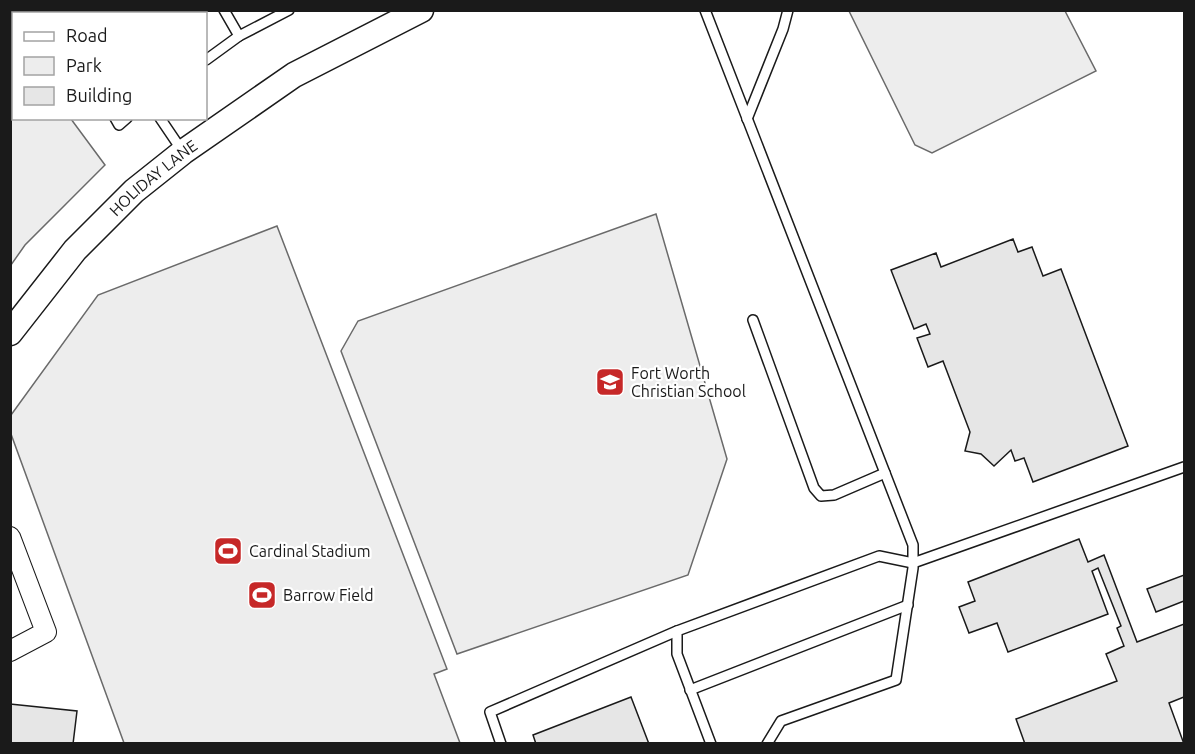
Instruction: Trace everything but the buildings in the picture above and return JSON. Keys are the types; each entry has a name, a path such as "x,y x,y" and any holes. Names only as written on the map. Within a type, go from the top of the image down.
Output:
{"street":[{"name":"HOLIDAY LANE","path":"10,333 75,250 134,190 183,152 294,75 421,10"},
{"path":"10,537 46,632 10,651"}],"lane":[{"path":"224,10 240,36"},
{"path":"207,59 240,36 289,10"},
{"path":"705,10 913,545 908,605 896,680 781,721 767,744"},
{"path":"747,119 783,29 788,10"},
{"path":"161,120 183,152"},
{"path":"753,320 814,488 821,496 834,495 885,473"},
{"path":"501,744 490,712 677,632 879,556 913,563 1185,467"},
{"path":"690,690 908,605"},
{"path":"677,632 676,654 711,744"}],"green space":[{"path":"849,11 1065,11 1096,71 932,153 915,145"},
{"path":"12,102 12,120 72,120 105,165 25,245 11,265 10,104"},
{"path":"656,214 727,459 688,575 457,654 341,351 358,321"},
{"name":"Cardinal Stadium","path":"277,226 447,669 434,674 460,743 124,743 11,434 11,415 98,295"}],"place":[{"name":"Fort Worth Christian School","path":"610,382"},
{"name":"Cardinal Stadium","path":"228,551"},
{"name":"Barrow Field","path":"262,595"}]}
